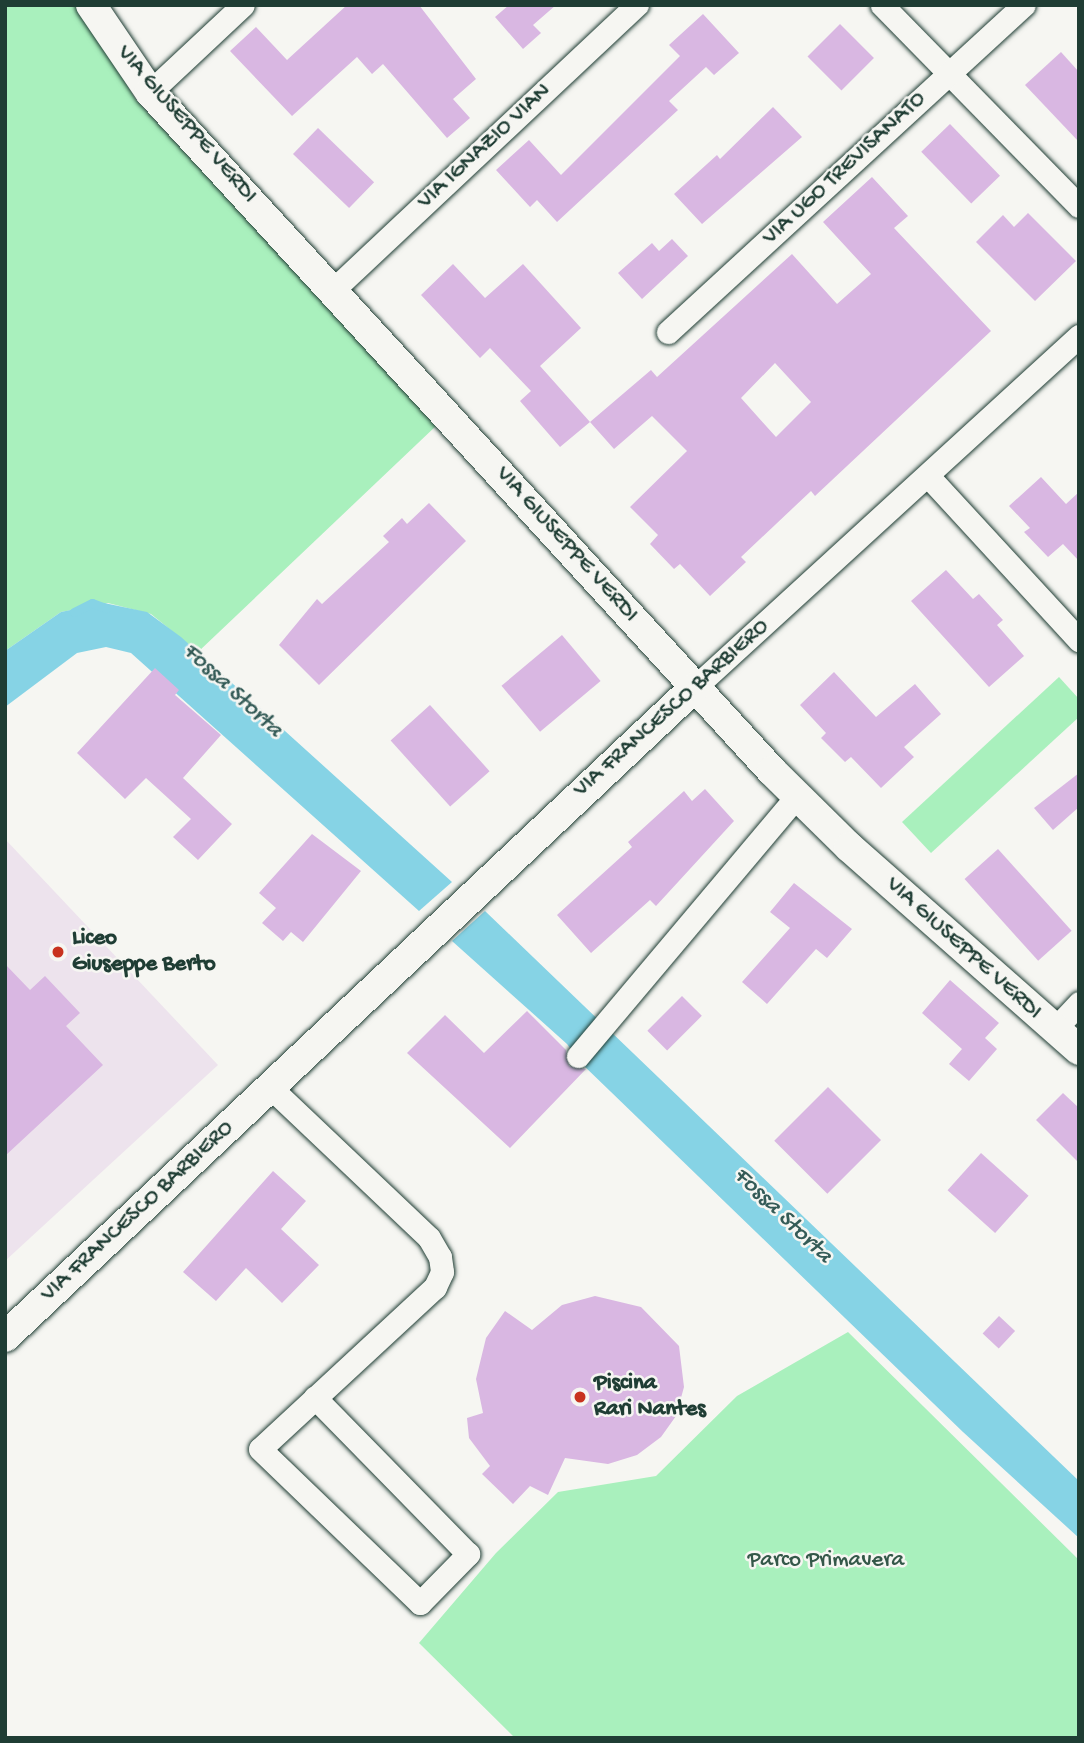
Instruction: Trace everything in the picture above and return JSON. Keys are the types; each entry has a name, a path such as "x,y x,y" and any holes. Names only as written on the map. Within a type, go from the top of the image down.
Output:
{"street":[{"name":"VIA GIUSEPPE VERDI","path":"91,5 150,92 796,797 1079,1050"},
{"path":"150,92 243,5"},
{"name":"VIA IGNAZIO VIAN","path":"333,290 637,5"},
{"path":"882,5 1079,206"},
{"name":"VIA UGO TREVISANATO","path":"668,332 1023,5"},
{"name":"VIA FRANCESCO BARBIERO","path":"5,1337 694,688 1079,336"},
{"path":"928,476 1079,640"},
{"path":"580,1054 609,1024 796,797"},
{"path":"1054,1030 1079,1003"},
{"path":"270,1087 429,1238 442,1272 435,1287 315,1398 260,1449 420,1603 468,1554 315,1398"}],"shaded area":[{"name":"Liceo Giuseppe Berto","path":"5,839 218,1065 5,1261"}],"green space":[{"path":"5,5 78,5 136,100 437,425 198,652 151,614 108,603 61,612 5,651"},
{"path":"1059,677 1079,699 1079,717 931,853 902,822"},
{"name":"Parco Primavera","path":"848,1332 1079,1560 1079,1738 515,1738 419,1643 496,1553 558,1492 656,1476 737,1396"}],"water":[{"path":"104,603 147,612 181,637 452,882 419,911 131,653 106,647 77,653 5,707 5,651 61,612"},
{"path":"485,911 1079,1481 1079,1538 963,1432 581,1063 567,1044 452,941"}],"building":[{"path":"347,5 419,5 476,79 453,99 470,118 447,138 383,64 372,74 357,57 292,116 230,51 256,27 287,60"},
{"path":"509,5 556,5 533,25 541,33 523,49 495,17"},
{"path":"703,14 739,53 714,75 706,67 669,101 678,110 557,222 537,200 530,207 496,170 529,140 561,175 680,56 669,45"},
{"path":"840,24 874,58 841,90 807,57"},
{"path":"1061,52 1079,72 1079,142 1025,85"},
{"path":"773,107 802,137 702,224 674,194 717,155 720,159"},
{"path":"950,124 1000,176 971,204 921,152"},
{"path":"318,128 374,182 349,208 293,154"},
{"path":"872,177 908,216 894,228 991,331 815,496 811,491 741,557 746,562 710,596 680,564 674,569 650,544 658,535 630,507 687,451 652,416 614,449 590,422 651,370 657,377 792,254 837,304 871,274 823,222","holes":["775,363 811,402 776,437 741,398"]},
{"path":"1028,213 1076,261 1035,301 976,242 1003,215 1014,227"},
{"path":"672,239 688,256 642,299 618,273 652,243 659,251"},
{"path":"453,264 485,298 523,264 581,328 540,366 590,422 560,447 520,401 531,391 490,348 480,358 421,295"},
{"path":"1041,477 1066,504 1079,492 1079,561 1063,544 1048,557 1024,532 1030,528 1009,506"},
{"path":"429,503 466,541 319,685 279,645 317,599 322,604 389,542 383,536 402,518 407,524"},
{"path":"946,570 973,599 979,594 1003,620 997,625 1024,656 989,687 911,601"},
{"path":"562,635 601,681 540,732 501,686"},
{"path":"155,668 179,690 175,695 221,735 183,778 232,824 198,860 173,837 191,819 146,778 125,799 77,753"},
{"path":"834,672 876,717 915,684 941,714 904,747 914,757 881,788 851,757 845,762 821,738 826,733 800,705"},
{"path":"430,705 490,771 450,807 391,740"},
{"path":"1079,773 1079,807 1053,830 1034,808"},
{"path":"705,789 734,821 656,906 650,900 591,953 557,915 632,847 628,842 684,791 692,801"},
{"path":"312,834 361,871 303,942 291,932 283,941 262,923 276,908 259,893"},
{"path":"998,849 1072,931 1038,961 965,879"},
{"path":"794,883 852,929 827,958 816,949 767,1004 742,982 790,928 770,912"},
{"path":"5,964 30,990 45,976 80,1013 66,1026 103,1065 5,1156"},
{"path":"950,980 999,1023 985,1038 997,1049 969,1081 949,1064 962,1049 922,1013"},
{"path":"682,996 702,1016 667,1050 647,1031"},
{"path":"527,1011 566,1050 569,1066 586,1069 510,1148 407,1053 445,1015 484,1053"},
{"path":"828,1087 881,1140 827,1194 774,1141"},
{"path":"1063,1093 1079,1108 1079,1163 1036,1120"},
{"path":"981,1153 1029,1196 995,1233 948,1190"},
{"path":"273,1171 306,1201 281,1229 319,1265 282,1303 246,1268 216,1301 183,1272"},
{"name":"Piscina Rari Nantes","path":"595,1296 641,1307 679,1346 684,1387 676,1416 661,1437 637,1455 608,1464 565,1458 548,1495 530,1486 513,1504 482,1474 490,1466 469,1438 467,1418 483,1413 476,1379 486,1338 505,1311 532,1330 562,1305"},
{"path":"999,1316 1015,1331 999,1349 983,1334"}],"waterway":[{"name":"Fossa Storta","path":"74,612 92,603 106,608"}],"place":[{"name":"Liceo Giuseppe Berto","path":"58,952"},
{"name":"Piscina Rari Nantes","path":"580,1397"}]}
